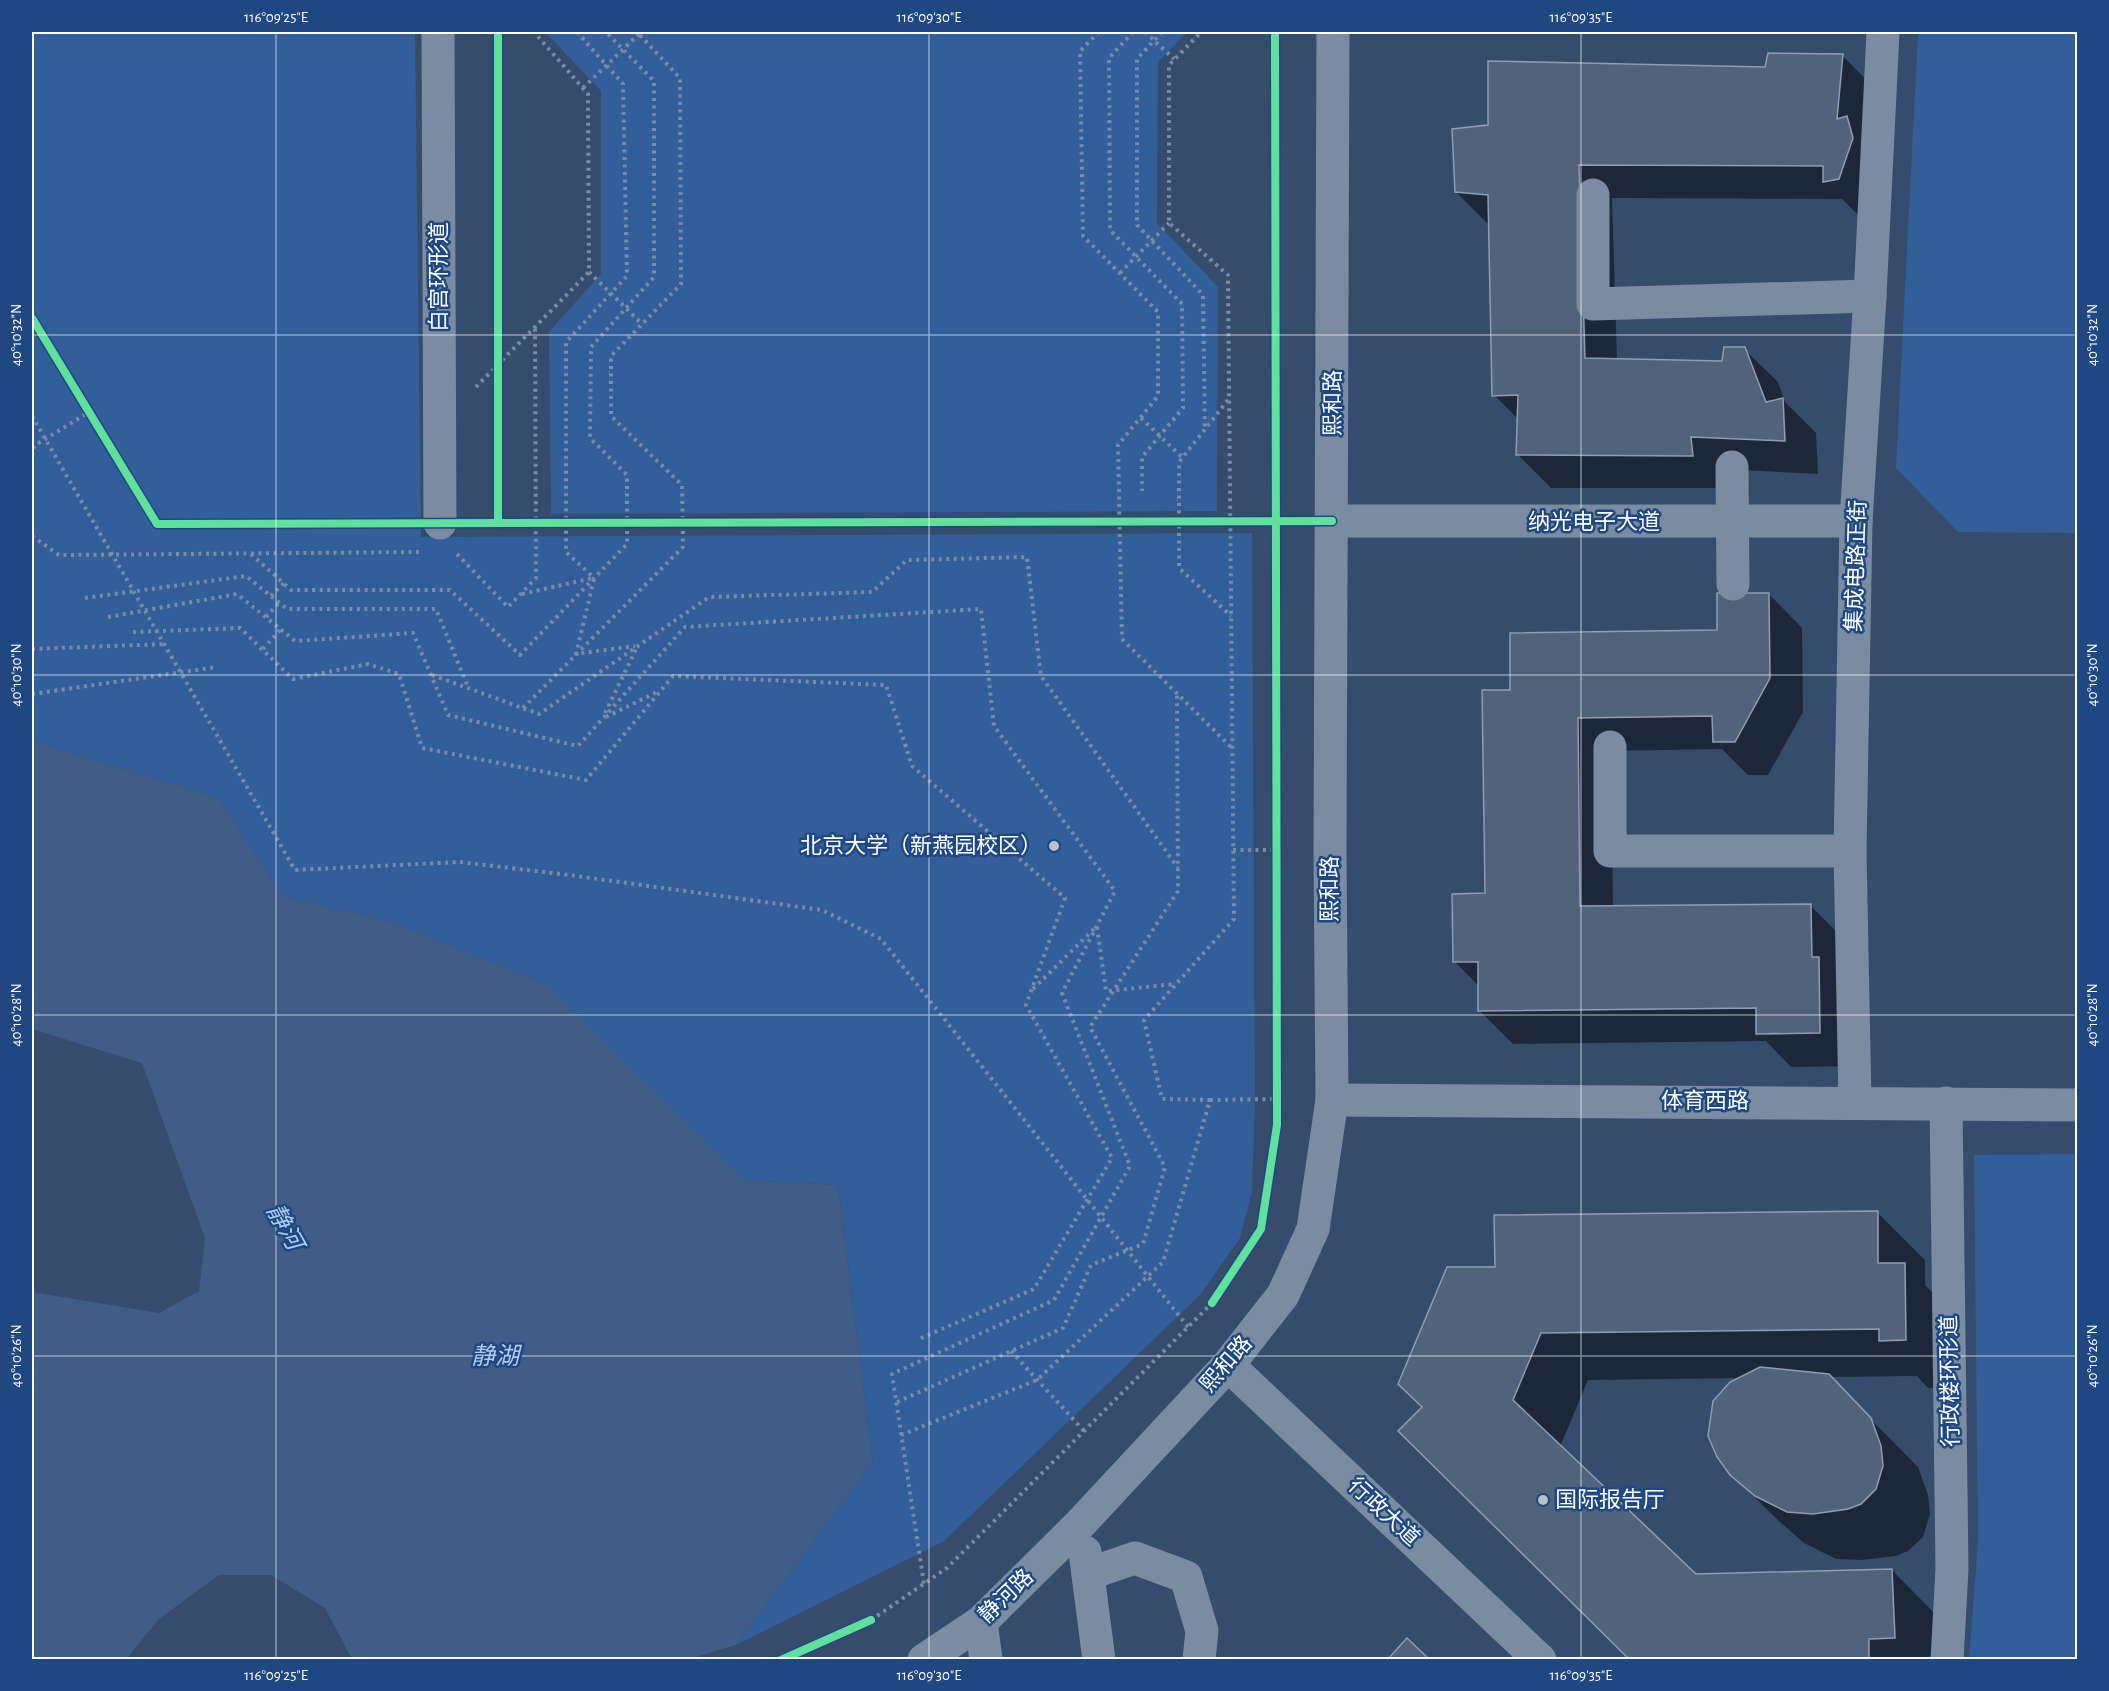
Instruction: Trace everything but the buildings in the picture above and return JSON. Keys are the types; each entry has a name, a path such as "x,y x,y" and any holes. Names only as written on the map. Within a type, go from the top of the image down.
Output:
{"street":[{"name":"白宫环形道","path":"438,32 439,542"},
{"name":"熙和路","path":"1080,1524 1228,1365 1283,1295 1313,1229 1332,1100 1330,850 1333,32"},
{"name":"集成电路正街","path":"1855,1102 1850,851 1856,520 1883,32"},
{"path":"1593,195 1593,304 1870,296"},
{"path":"1732,467 1733,584"},
{"name":"纳光电子大道","path":"1332,521 1856,520"},
{"path":"1610,747 1610,851 1850,851"},
{"name":"体育西路","path":"1332,1100 2078,1105"},
{"name":"行政楼环形道","path":"1946,1103 1952,1569 1947,1659"},
{"name":"行政大道","path":"1228,1365 1540,1659"},
{"path":"1080,1524 1099,1659"},
{"name":"静河路","path":"924,1659 981,1622 1080,1524"},
{"path":"1088,1574 1135,1558 1186,1577 1202,1630 1199,1659"},
{"path":"981,1622 986,1659"}],"path":[{"path":"534,32 588,94 589,272 642,324"},
{"path":"577,32 623,84 627,276 566,342 566,552 594,578"},
{"path":"251,554 291,590 450,590 520,655 627,544 627,475 590,438 591,347 654,277 654,81 606,32"},
{"path":"1099,32 1080,51 1083,236 1158,312 1158,396 1118,445 1122,639 1232,748"},
{"path":"1133,32 1109,58 1110,230 1182,304 1183,408 1142,457 1143,490"},
{"path":"1145,32 1174,59"},
{"path":"1162,32 1137,59 1137,225 1203,294 1205,429"},
{"path":"1120,273 1169,223 1169,65 1201,32"},
{"path":"523,708 683,548 681,485 610,416 610,356 681,284 680,78 638,33 583,88"},
{"path":"1169,223 1228,275 1234,919 1144,1020 1162,1099 1277,1103 1332,1100"},
{"path":"440,424 589,272"},
{"path":"32,536 59,555 251,554 439,542 456,552 508,607 536,578 535,327"},
{"path":"498,353 498,376"},
{"path":"1229,399 1179,462 1179,568 1231,616"},
{"path":"83,403 95,422"},
{"path":"32,456 34,446 88,412"},
{"path":"32,416 295,870 460,862 822,910 881,939 1188,1327"},
{"path":"1141,418 1182,458"},
{"path":"527,522 546,522"},
{"path":"556,522 576,522"},
{"path":"617,522 638,522"},
{"path":"671,522 694,522"},
{"path":"1108,522 1132,522"},
{"path":"1167,522 1189,522"},
{"path":"1220,522 1241,522"},
{"path":"431,675 539,714 709,597 872,592 907,560 1027,557 1041,676 1178,868"},
{"path":"85,598 246,576 287,609 436,609 468,688"},
{"path":"521,594 594,578"},
{"path":"576,654 594,578"},
{"path":"271,596 284,583"},
{"path":"108,617 237,594 295,641 413,633 447,715 578,746 685,627 981,609 993,726 1115,891 1062,993 1130,1166 1054,1300 892,1374 924,1584"},
{"path":"266,617 279,603"},
{"path":"133,632 240,628 293,679 368,664 399,674 422,748 586,780 673,676 886,685 912,766 1065,898 1026,1005 1112,1158 1034,1289 919,1339"},
{"path":"263,649 280,630"},
{"path":"32,649 164,644"},
{"path":"576,654 637,646"},
{"path":"603,718 637,646"},
{"path":"32,694 217,667"},
{"path":"603,718 660,690"},
{"path":"897,1402 1063,1328 1091,1265 1143,1244 1165,1167 1090,1027 1178,891 1177,693"},
{"path":"1277,838 1277,862"},
{"path":"1233,850 1330,850"},
{"path":"1031,991 1096,926"},
{"path":"1096,926 1106,991 1175,984"},
{"path":"1277,1087 1277,1103"},
{"path":"901,1434 1037,1380 1163,1262 1210,1100"},
{"path":"861,1624 871,1620 947,1568 1212,1303 1218,1294"},
{"path":"1011,1351 1084,1431"}],"shaded area":[{"path":"32,32 415,32 421,537 1252,533 1255,1102 1252,1192 1240,1238 1200,1295 944,1541 736,1645 873,1462 838,1185 744,1180 548,985 390,921 283,897 219,798 32,741"},
{"path":"545,32 1187,32 1158,62 1157,223 1218,287 1217,511 551,514 549,332 601,274 601,91"},
{"path":"1918,32 2077,32 2077,533 1958,532 1896,468"},
{"path":"2077,1154 2077,1659 1969,1659 1978,1542 1974,1155"}],"water":[{"name":"静湖","path":"32,741 219,798 283,897 390,921 548,985 744,1180 838,1185 873,1462 736,1645 686,1660 352,1659 325,1608 271,1575 219,1575 159,1619 126,1659 32,1659 32,1292 159,1313 199,1291 205,1238 142,1063 32,1029"}],"cycle path":[{"path":"498,32 498,522"},
{"path":"1212,1303 1261,1229 1277,1125 1275,32"},
{"path":"32,318 157,524 1332,521"},
{"path":"781,1660 871,1620"}],"place":[{"name":"北京大学（新燕园校区）","path":"1054,846"},
{"name":"国际报告厅","path":"1543,1500"}],"water label":[{"name":"静河","path":"284,1227"}]}
